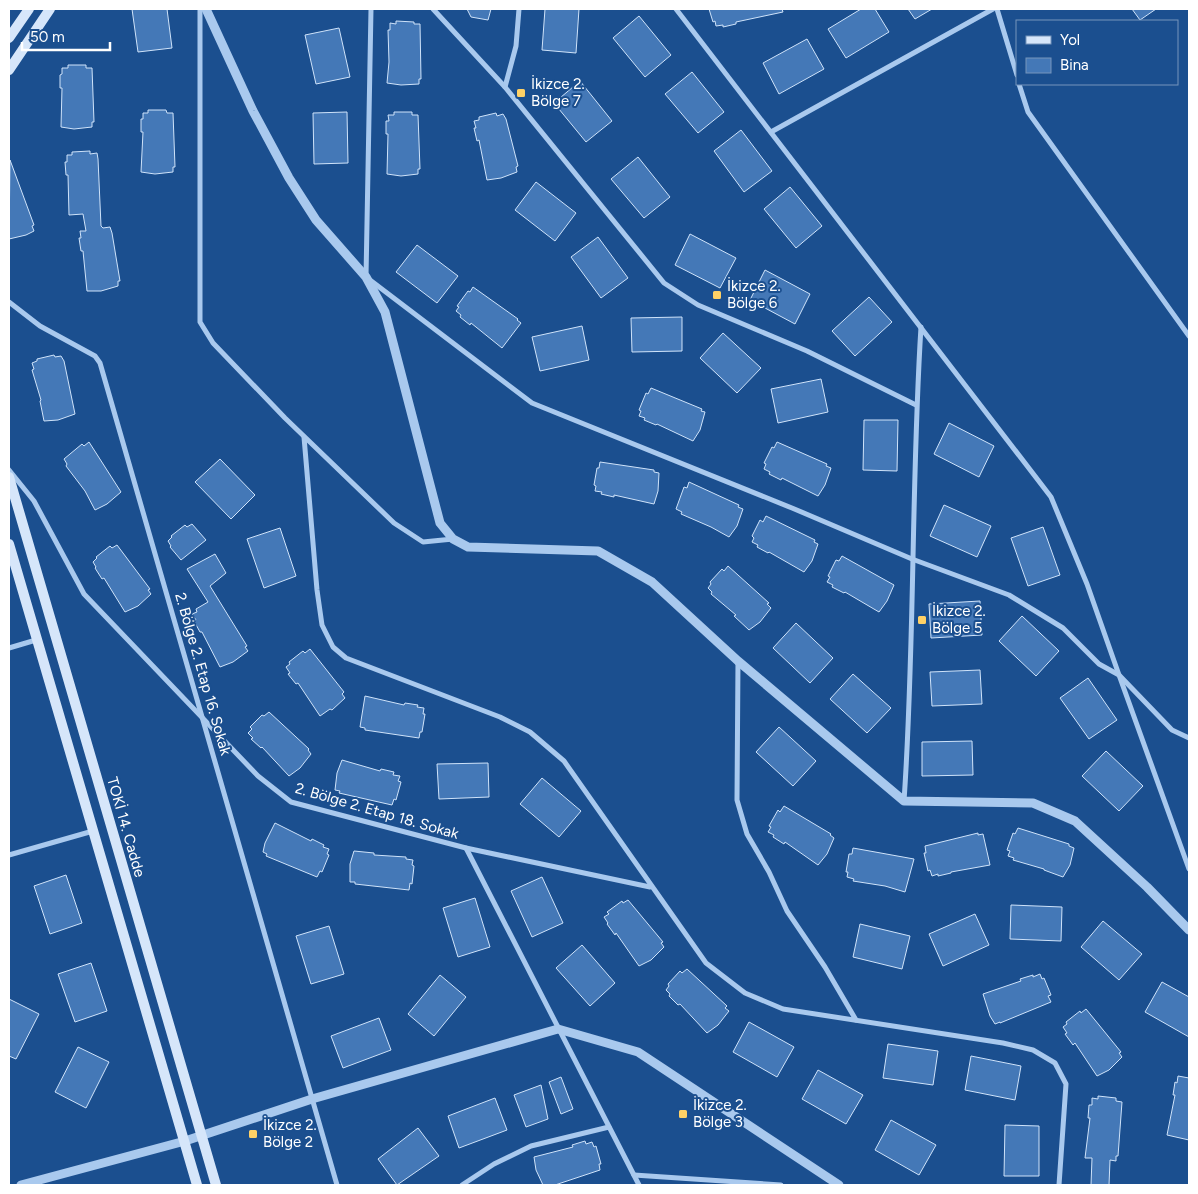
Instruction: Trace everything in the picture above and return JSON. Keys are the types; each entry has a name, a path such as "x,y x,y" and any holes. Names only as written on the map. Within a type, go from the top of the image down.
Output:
{"main road":[{"path":"9,38 29,9"},
{"path":"9,70 50,9"},
{"name":"TOKİ 14. Cadde","path":"9,477 216,1185"},
{"path":"9,544 197,1185"}],"street":[{"path":"200,9 200,322 213,343 304,437 394,523 423,542 454,539"},
{"path":"206,9 253,111 289,178 316,220 366,277 532,403 792,508 912,559 1009,595 1063,628 1099,664 1119,675 1172,730 1189,738"},
{"path":"371,9 366,277 385,312 440,523 454,539 468,548 598,551 652,582 738,661 904,801 1033,803 1075,821 1147,887 1189,930"},
{"path":"434,9 505,87 664,283 698,305 807,351 916,405"},
{"path":"505,87 516,46 519,9"},
{"path":"676,9 1051,497 1087,584 1189,869"},
{"path":"771,132 993,9"},
{"path":"997,9 1016,72"},
{"path":"1020,85 1028,112 1189,336"},
{"name":"2. Bölge 2. Etap 16. Sokak","path":"9,302 40,326 95,356 100,363 338,1185"},
{"path":"904,801 912,619 916,405 921,327"},
{"path":"304,437 317,590 322,624 333,647 346,658 500,717 530,732 564,761 650,886 706,963 745,993 783,1009 1003,1043 1033,1050 1056,1062 1066,1084 1059,1185"},
{"name":"2. Bölge 2. Etap 18. Sokak","path":"9,470 34,501 84,594 203,716 258,776 291,802 466,848 650,886"},
{"path":"9,648 36,640"},
{"path":"738,661 736,800 747,834 769,872 787,911 825,967 856,1020"},
{"path":"9,855 93,831"},
{"path":"466,848 639,1185"},
{"path":"21,1185 185,1141 201,1134 312,1099 558,1029 638,1052 839,1185"},
{"path":"462,1185 494,1164 532,1146 609,1127"},
{"path":"634,1175 781,1185"}],"building":[{"path":"132,9 167,9 172,48 138,52"},
{"path":"467,9 491,9 488,20 471,17"},
{"path":"545,9 579,9 576,53 542,50"},
{"path":"709,9 782,9 783,12 736,22 736,24 723,27 723,25 716,26"},
{"path":"861,9 875,9 889,32 846,58 828,29"},
{"path":"908,9 932,9 915,19"},
{"path":"1132,9 1156,9 1140,20"},
{"path":"639,16 671,55 645,77 613,38"},
{"path":"396,21 420,24 421,79 419,79 419,84 401,85 387,83 389,62 388,30 390,30 390,23 396,24"},
{"path":"339,28 350,77 316,84 305,35"},
{"path":"807,39 824,69 779,94 763,63"},
{"path":"68,65 86,65 86,68 92,68 94,122 92,122 92,127 74,129 61,127 62,88 60,88 60,75 62,74 62,68 68,68"},
{"path":"692,72 724,112 698,133 665,94"},
{"path":"580,81 612,121 586,142 554,103"},
{"path":"148,110 166,110 167,113 173,113 175,167 173,167 173,172 155,174 141,172 143,132 141,132 141,119 143,119 143,113 148,113"},
{"path":"347,112 348,163 314,164 313,113"},
{"path":"394,112 412,112 412,115 418,115 420,169 418,169 418,174 401,176 387,174 388,134 386,134 386,121 389,121 388,115 394,115"},
{"path":"496,113 497,116 503,114 506,119 518,166 516,167 517,172 501,178 487,180 479,140 477,141 474,128 476,128 474,121 479,120 479,117"},
{"path":"741,130 772,171 744,192 714,151"},
{"path":"90,151 90,154 97,153 101,226 103,228 110,227 120,281 118,281 118,286 101,291 87,291 83,251 81,251 79,238 81,238 80,231 86,231 83,214 69,215 68,175 66,175 65,162 67,162 67,155 72,155 72,152"},
{"path":"638,157 670,197 644,218 611,179"},
{"path":"10,160 34,225 32,226 34,231 9,239"},
{"path":"536,182 576,213 555,241 515,210"},
{"path":"790,187 822,226 796,248 764,209"},
{"path":"690,234 736,258 720,288 675,265"},
{"path":"598,237 628,278 601,298 571,257"},
{"path":"417,245 458,276 437,303 396,272"},
{"path":"765,270 810,294 795,324 750,300"},
{"path":"473,287 521,323 502,348 471,323 470,325 460,317 461,315 456,311 459,307 457,306"},
{"path":"869,297 892,322 855,356 832,331"},
{"path":"682,317 682,351 632,352 631,318"},
{"path":"582,326 589,360 540,371 532,337"},
{"path":"723,333 761,368 737,393 700,358"},
{"path":"54,355 55,357 61,356 64,361 75,414 58,420 44,421 32,363 37,361 37,359"},
{"path":"821,379 828,412 778,423 771,389"},
{"path":"651,388 702,409 701,411 705,412 700,430 693,441 644,420 645,418 639,416 641,411 639,410 646,393 648,394"},
{"path":"864,420 898,420 897,471 863,470"},
{"path":"949,423 994,446 979,477 934,454"},
{"path":"89,442 121,492 107,504 95,510 85,491 66,466 67,464 64,459 82,444 84,446"},
{"path":"777,442 827,464 826,466 831,468 825,485 818,496 782,478 781,480 769,474 770,472 764,469 766,464 764,463 772,447 774,448"},
{"path":"220,459 255,495 231,519 195,482"},
{"path":"600,462 654,470 654,472 659,473 658,491 654,504 614,495 614,497 595,491 596,486 594,485"},
{"path":"689,482 739,505 738,507 743,509 737,526 729,537 681,514 682,512 676,509 684,487 687,488"},
{"path":"944,505 991,526 977,557 930,536"},
{"path":"766,516 815,540 814,542 818,544 812,561 804,572 757,547 758,545 752,542 754,538 752,536 760,520 763,522"},
{"path":"192,524 206,540 181,560 170,547 168,541 171,536 185,525 187,527"},
{"path":"1043,527 1060,575 1028,586 1011,538"},
{"path":"280,528 296,576 264,588 247,539"},
{"path":"117,545 150,589 148,590 151,594 138,606 125,612 104,578 102,579 93,562 96,557 110,546 112,548"},
{"path":"215,554 226,573 210,586 247,646 245,647 248,651 233,662 220,667 202,632 200,632 194,621 196,620 192,614 197,612 196,609 208,602 187,569"},
{"path":"842,556 894,585 887,601 879,612 845,592 832,587 833,585 827,582 836,560 839,561"},
{"path":"728,566 769,603 767,604 771,608 760,622 749,630 734,616 736,615 711,594 712,592 708,588 711,584 710,582 722,569 724,571"},
{"path":"980,601 982,635 931,638 929,604"},
{"path":"1022,616 1059,651 1036,676 999,641"},
{"path":"796,623 833,658 810,683 773,648"},
{"path":"310,649 344,692 342,694 345,698 332,710 330,709 320,716 298,683 296,684 288,674 290,673 286,667 290,664 289,662 303,651 305,653"},
{"path":"980,670 982,704 932,706 930,672"},
{"path":"853,674 891,708 867,733 830,699"},
{"path":"1088,678 1117,720 1089,739 1060,698"},
{"path":"365,696 404,705 405,703 418,705 417,707 424,708 422,732 420,732 419,738 365,730 365,728 360,727"},
{"path":"269,712 309,749 311,754 300,768 289,776 262,747 251,739 253,738 248,733 252,729 250,727 262,715 264,716"},
{"path":"779,727 816,761 793,786 756,752"},
{"path":"972,741 973,775 922,776 922,742"},
{"path":"1106,751 1143,786 1119,811 1082,776"},
{"path":"342,760 380,771 381,769 394,772 393,775 400,776 398,781 401,782 396,800 394,799 392,805 339,793 340,791 335,790 337,773"},
{"path":"488,763 489,797 439,799 437,764"},
{"path":"542,778 581,811 559,837 520,804"},
{"path":"784,806 831,834 834,838 827,854 818,865 768,832 771,827 769,826 778,810 780,812"},
{"path":"275,823 311,841 312,839 329,849 327,854 329,855 322,872 320,871 317,877 266,856 267,854 263,852 265,843"},
{"path":"1018,828 1069,844 1069,846 1074,848 1070,865 1063,877 1013,860 1014,858 1008,856 1010,851 1007,850 1013,833 1015,834"},
{"path":"978,833 978,835 983,834 990,865 932,876 930,870 928,871 924,853 926,853 925,846"},
{"path":"853,848 914,859 905,892 885,886 853,881 854,879 847,877 849,854 852,854"},
{"path":"354,851 374,853 374,855 406,857 406,859 413,860 412,884 410,883 409,890 350,882 350,864"},
{"path":"66,875 82,923 50,934 34,886"},
{"path":"542,877 563,923 532,937 511,891"},
{"path":"475,898 490,947 458,957 443,908"},
{"path":"628,900 663,942 661,943 664,947 651,960 639,966 616,933 615,935 607,924 604,917 609,914 607,912 622,901 623,903"},
{"path":"1011,905 1062,907 1061,941 1010,939"},
{"path":"975,914 989,945 943,966 929,934"},
{"path":"1103,921 1142,954 1119,980 1081,947"},
{"path":"860,924 910,936 902,969 853,957"},
{"path":"329,926 344,974 311,984 296,936"},
{"path":"582,945 615,983 590,1006 556,968"},
{"path":"91,963 107,1011 75,1022 58,974"},
{"path":"687,969 727,1006 725,1008 729,1011 718,1025 707,1033 680,1004 678,1005 669,996 670,994 666,990 669,986 668,984 680,971 682,973"},
{"path":"1040,974 1042,979 1044,978 1051,995 1048,996 1051,1002 995,1024 990,1016 983,994 1021,981 1020,979"},
{"path":"440,975 466,997 434,1036 408,1014"},
{"path":"1162,982 1189,997 1189,1037 1145,1012"},
{"path":"9,999 39,1014 16,1059 9,1056"},
{"path":"1086,1009 1121,1052 1119,1053 1122,1057 1109,1070 1097,1076 1075,1043 1073,1045 1065,1034 1067,1033 1063,1027 1067,1024 1066,1022 1080,1011 1081,1013"},
{"path":"379,1018 391,1050 343,1068 331,1036"},
{"path":"749,1022 794,1047 777,1077 733,1052"},
{"path":"888,1044 938,1051 933,1085 883,1078"},
{"path":"78,1047 109,1062 86,1108 55,1092"},
{"path":"971,1056 1021,1066 1015,1100 965,1090"},
{"path":"818,1070 863,1095 846,1124 802,1099"},
{"path":"1178,1076 1189,1078 1189,1140 1167,1135 1175,1095 1173,1095 1175,1082 1177,1083"},
{"path":"561,1077 573,1109 561,1114 549,1082"},
{"path":"541,1085 548,1119 526,1127 514,1095"},
{"path":"1098,1096 1116,1098 1116,1101 1122,1102 1118,1156 1116,1156 1116,1161 1110,1160 1109,1185 1091,1185 1092,1158 1085,1158 1090,1118 1088,1118 1089,1105 1092,1105 1092,1098 1098,1099"},
{"path":"495,1098 507,1130 459,1148 448,1116"},
{"path":"891,1120 936,1145 919,1175 875,1150"},
{"path":"1005,1125 1039,1126 1039,1176 1004,1176"},
{"path":"418,1128 439,1156 397,1185 378,1159"},
{"path":"585,1141 586,1144 592,1142 594,1147 596,1146 601,1164 599,1164 600,1170 555,1185 543,1185 536,1170 534,1157 573,1147 572,1145"}],"place":[{"name":"İkizce 2. Bölge 7","path":"521,93"},
{"name":"İkizce 2. Bölge 6","path":"717,295"},
{"name":"İkizce 2. Bölge 5","path":"922,620"},
{"name":"İkizce 2. Bölge 3","path":"683,1114"},
{"name":"İkizce 2. Bölge 2","path":"253,1134"}]}
